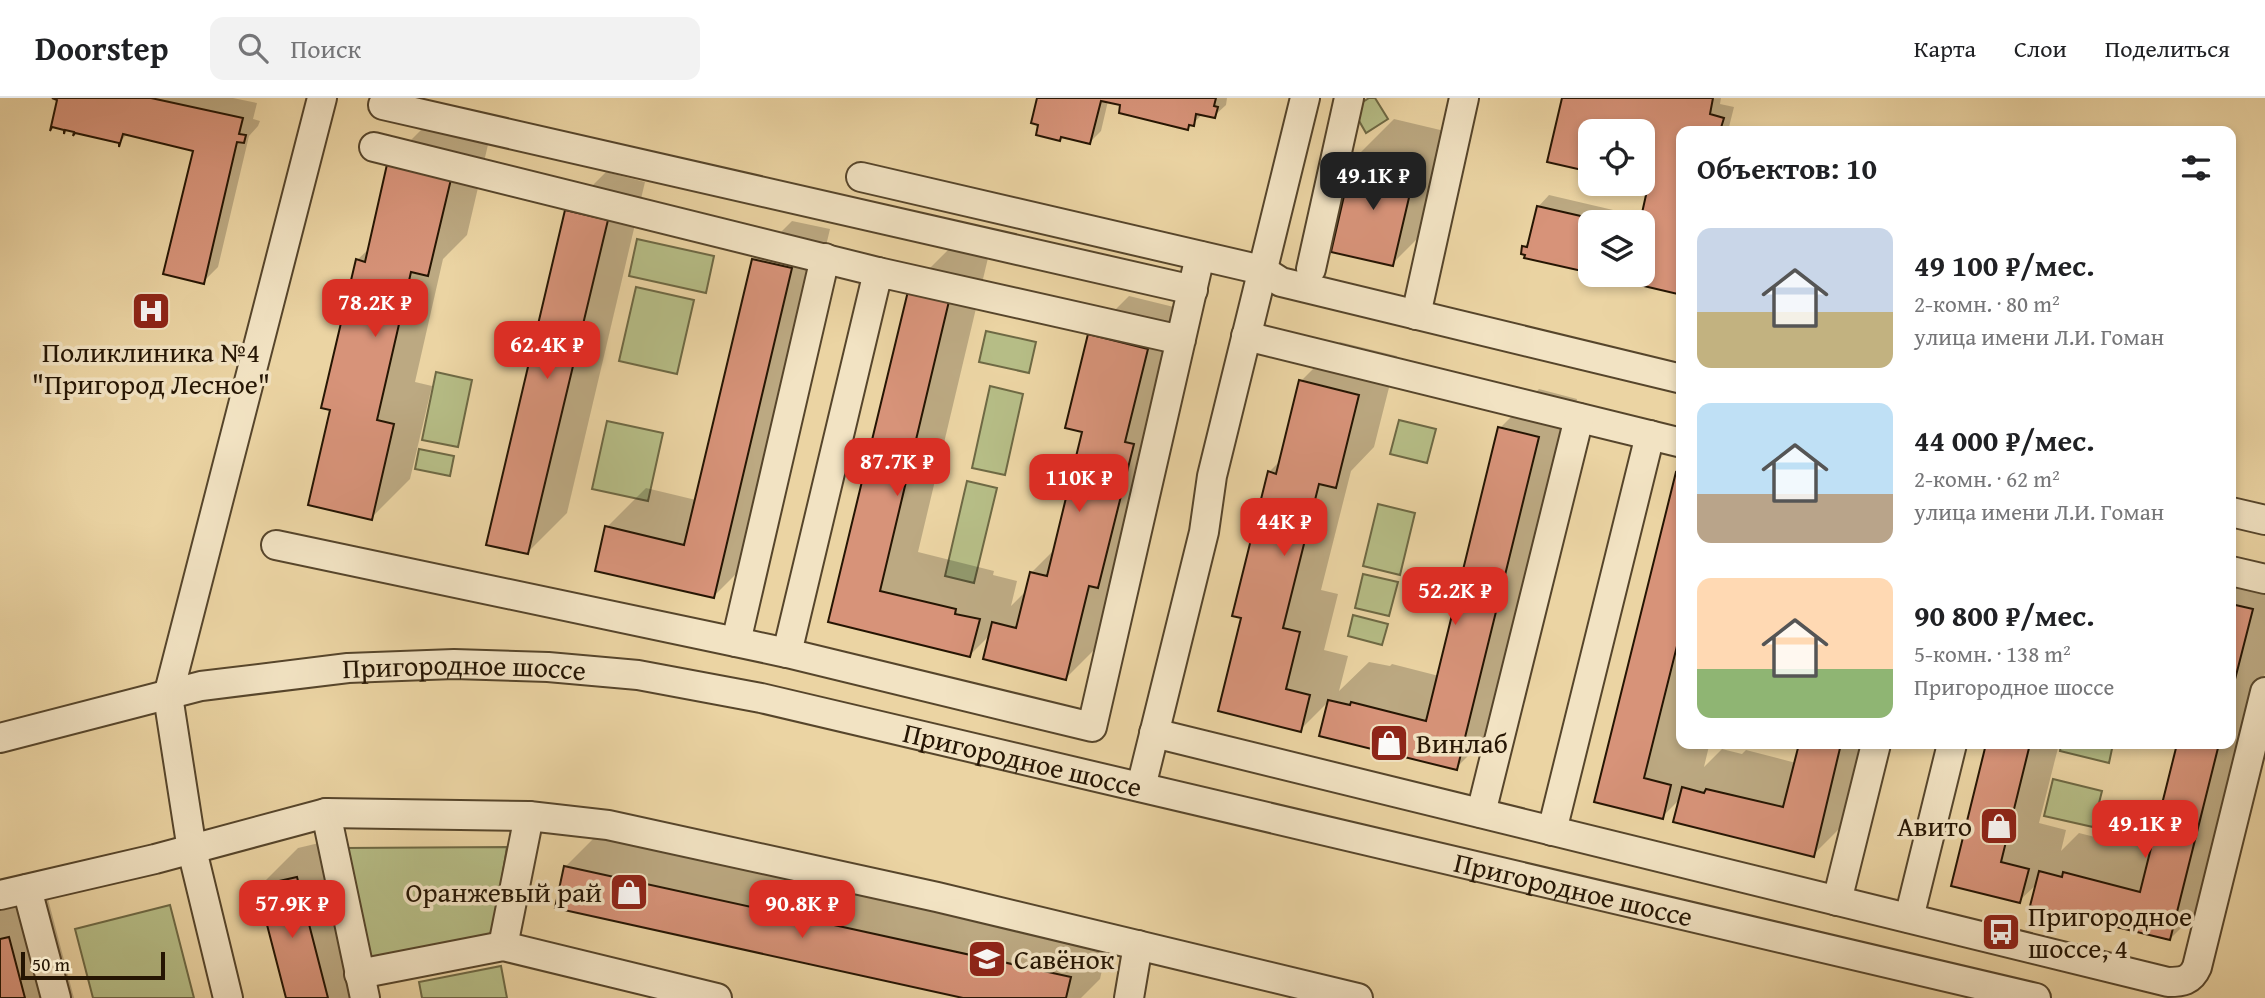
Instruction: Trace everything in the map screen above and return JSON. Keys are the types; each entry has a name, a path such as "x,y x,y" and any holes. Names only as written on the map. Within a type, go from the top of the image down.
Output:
{"street":[{"path":"228,998 192,850 168,696 322,98"},
{"path":"1141,787 1204,532 1212,476 1305,98"},
{"path":"1311,269 1349,98"},
{"path":"1416,315 1464,98"},
{"path":"383,105 1192,290"},
{"path":"374,147 878,272 1181,340"},
{"path":"861,177 1262,270 1281,282 1676,378"},
{"path":"276,545 787,653 1092,727 1200,256"},
{"path":"736,642 825,258"},
{"path":"787,653 878,272"},
{"path":"1246,336 1676,442"},
{"path":"1481,813 1579,418"},
{"path":"1552,831 1650,435"},
{"path":"2236,513 2265,520"},
{"path":"2236,572 2265,579"},
{"name":"Пригородное шоссе","path":"0,738 201,686 348,668 454,663 548,667 638,675 761,698 2036,998"},
{"path":"1154,733 2168,982 2182,982 2193,976 2265,692"},
{"path":"1837,901 1874,749"},
{"path":"1909,918 1951,749"},
{"path":"326,813 362,986 503,946 717,998"},
{"path":"57,998 13,892 192,850 326,813 528,816 608,825 937,897 1358,998"},
{"path":"503,946 528,816"},
{"path":"1129,998 1138,945"}],"green space":[{"path":"1369,98 1375,98 1388,119 1366,133 1354,112 1355,107"},
{"path":"637,239 714,256 706,293 629,276"},
{"path":"636,287 694,300 677,374 619,361"},
{"path":"986,331 1036,342 1029,373 979,362"},
{"path":"436,372 472,380 458,447 422,440"},
{"path":"990,386 1023,394 1005,475 972,468"},
{"path":"1399,420 1436,429 1427,463 1390,454"},
{"path":"607,421 663,433 648,501 592,489"},
{"path":"419,449 454,456 450,476 415,469"},
{"path":"967,481 997,488 974,583 945,576"},
{"path":"1378,504 1415,513 1400,575 1363,566"},
{"path":"1363,574 1398,582 1389,616 1355,608"},
{"path":"1353,615 1388,624 1382,645 1348,636"},
{"path":"2060,749 2112,749 2109,763"},
{"path":"2053,779 2102,791 2093,827 2044,816"},
{"path":"507,847 493,934 369,958 345,848"},
{"path":"170,905 194,998 93,998 75,929"},
{"path":"501,966 507,998 422,998 419,982"}],"building":[{"path":"52,98 151,98 243,118 239,134 246,135 244,143 237,142 204,284 163,274 193,151 123,134 119,147 119,143 75,133 73,136 74,132 65,130 64,134 64,130 52,127 50,131 57,100"},
{"path":"1037,98 1216,98 1214,106 1218,107 1215,118 1196,114 1194,126 1189,125 1188,130 1119,113 1120,105 1101,101 1090,144 1061,137 1060,141 1036,135 1038,125 1031,123"},
{"path":"1562,98 1713,98 1710,114 1724,118 1722,126 1676,126 1676,294 1648,287 1655,287 1655,210 1643,210 1646,196 1655,196 1655,119 1578,119 1578,169 1547,162"},
{"path":"1353,157 1415,172 1393,266 1331,252"},
{"path":"388,160 452,175 428,276 411,272 377,420 394,424 372,520 308,505 330,410 321,408 356,259 365,262"},
{"path":"1537,206 1578,215 1578,270 1524,258 1525,255 1521,254 1522,246 1527,247"},
{"path":"565,210 608,220 528,554 486,545"},
{"path":"752,259 792,268 714,598 595,571 605,526 684,545"},
{"path":"909,287 950,297 880,591 956,609 955,614 980,619 970,657 828,622"},
{"path":"1088,334 1148,349 1125,442 1134,444 1098,588 1089,586 1066,680 983,659 992,622 1016,628 1030,572 1047,576 1082,432 1065,428"},
{"path":"1299,380 1359,395 1336,488 1319,484 1283,628 1300,632 1286,689 1310,695 1301,732 1218,711 1241,618 1232,616 1268,471 1276,474"},
{"path":"1498,427 1539,437 1457,770 1319,736 1328,700 1350,705 1351,702 1426,721"},
{"path":"1676,472 1676,650 1644,778 1671,785 1663,819 1594,802"},
{"path":"2236,605 2253,609 2236,675"},
{"path":"1798,749 1840,749 1814,857 1673,822 1682,787 1704,793 1706,789 1783,807"},
{"path":"1985,749 2029,749 2001,862 2029,869 2020,903 1951,886"},
{"path":"2176,749 2218,749 2170,940 2030,906 2039,871 2062,877 2063,872 2140,892"},
{"path":"564,866 1071,977 1066,998 963,998 555,908"},
{"path":"297,877 328,998 286,998 259,894 257,886"},
{"path":"9,937 25,998 0,998 0,939"}],"place":[{"name":"Поликлиника №4 \"Пригород Лесное\"","path":"151,311"},
{"name":"Винлаб","path":"1389,743"},
{"name":"Авито","path":"1999,826"},
{"name":"Оранжевый рай","path":"629,892"},
{"name":"Пригородное шоссе, 4","path":"2001,932"},
{"name":"Савёнок","path":"987,959"}]}
